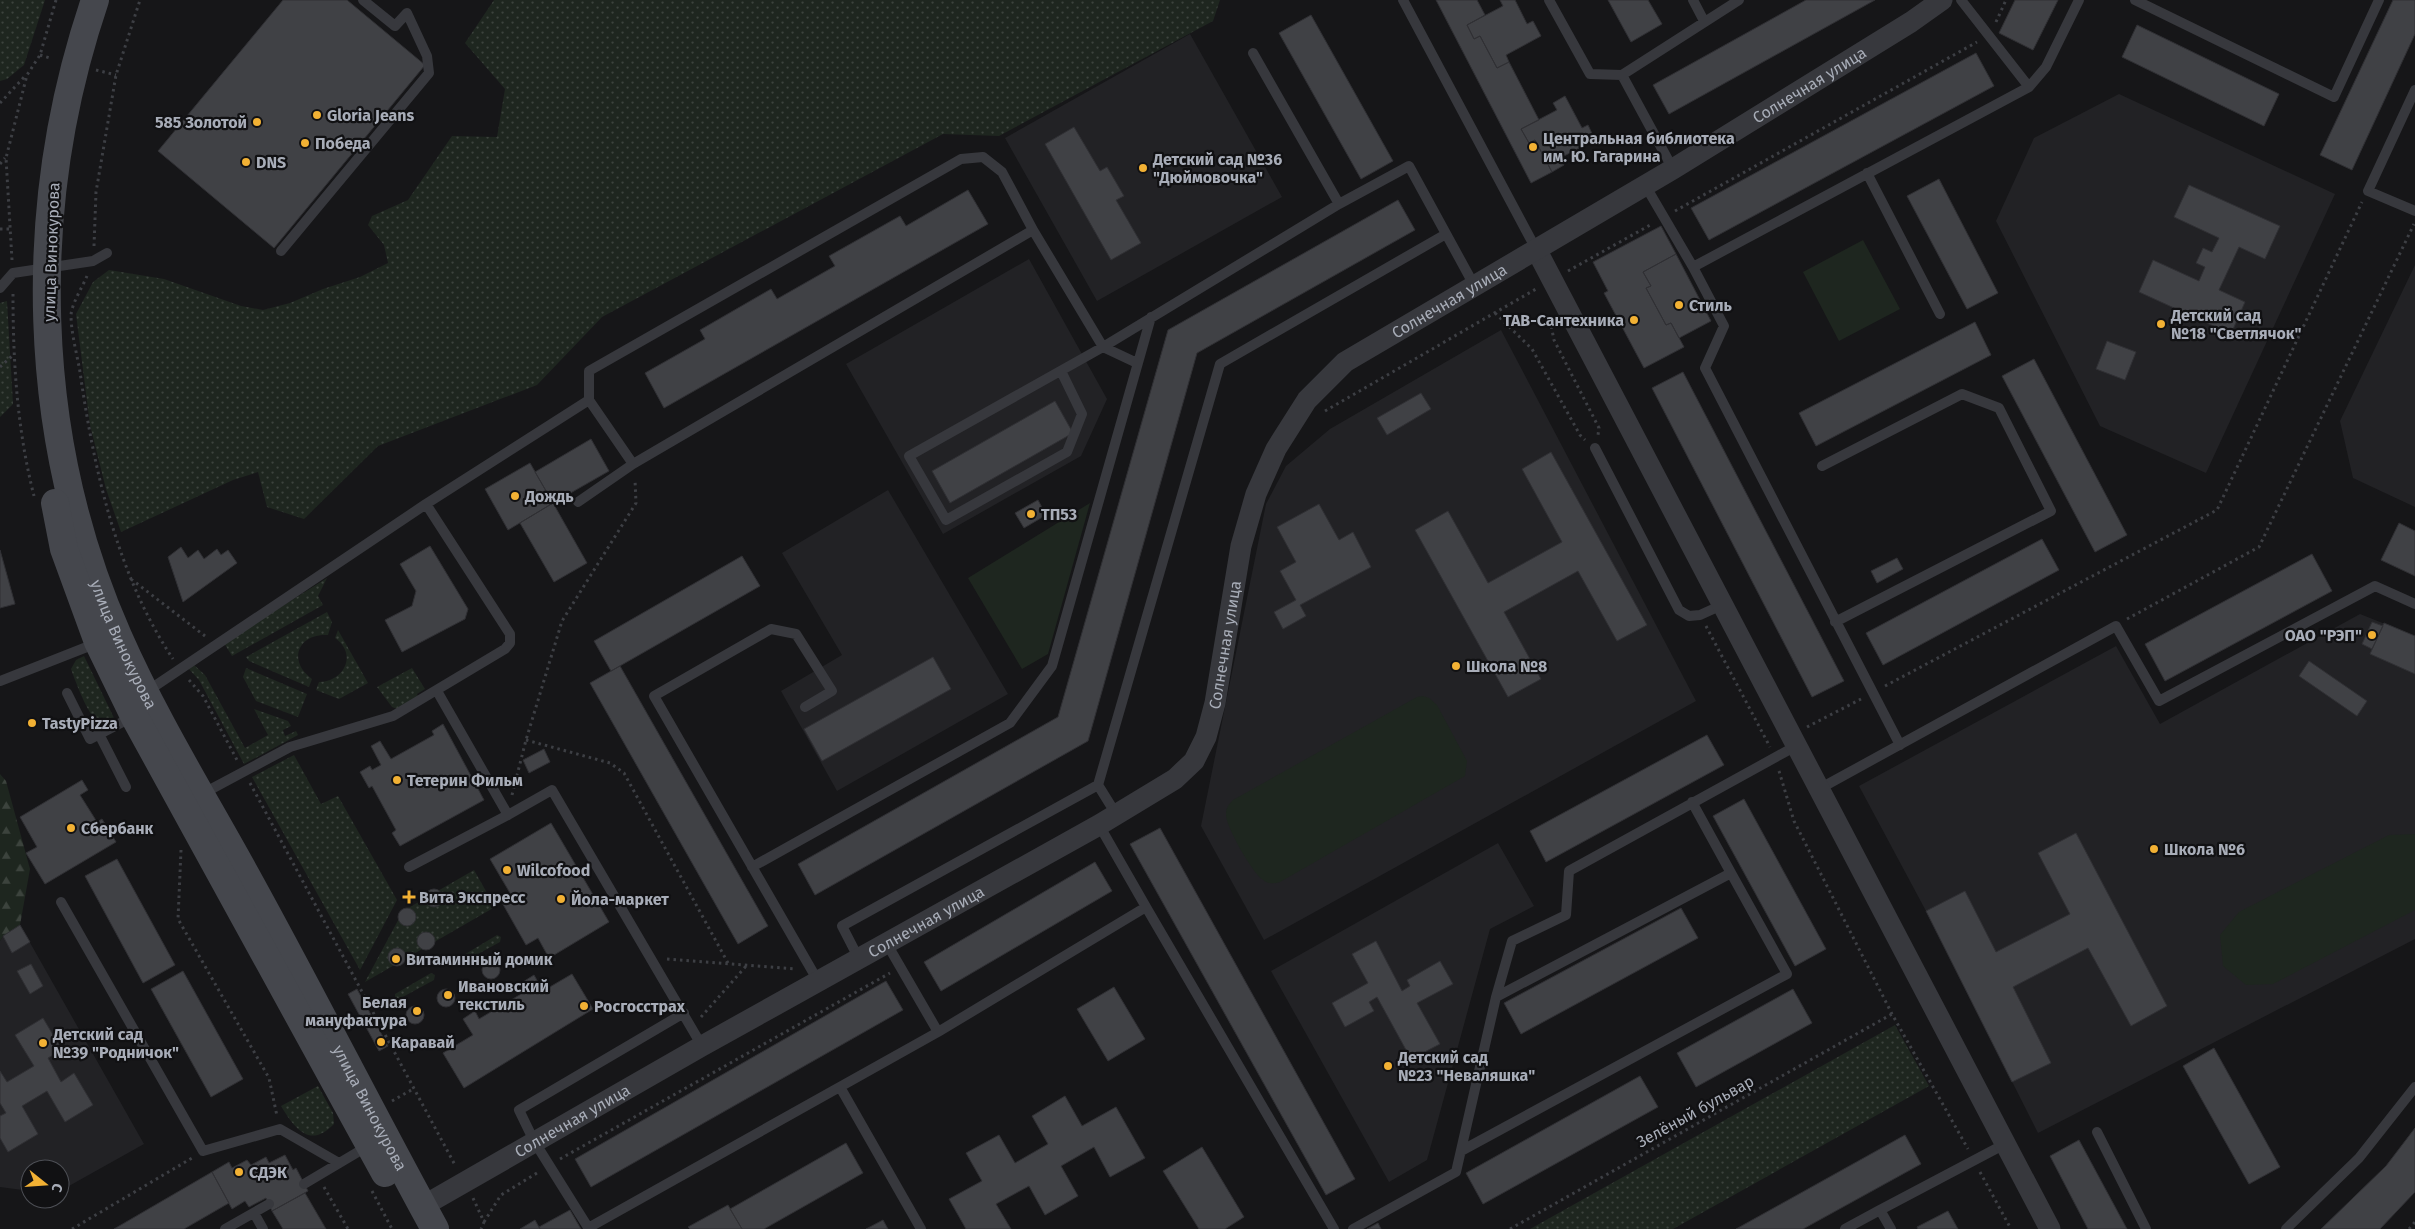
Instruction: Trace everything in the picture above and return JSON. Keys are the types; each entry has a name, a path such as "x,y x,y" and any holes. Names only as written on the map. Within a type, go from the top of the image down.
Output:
{"main road":[{"name":"улица Винокурова","path":"39,269 37,176 43,129 60,60 78,0"},
{"name":"улица Винокурова","path":"95,0 61,126 39,269 32,352 40,433 64,549 108,638 420,1220"},
{"name":"улица Винокурова","path":"144,705 201,794 378,1140"}],"street":[{"name":"Солнечная улица","path":"420,1220 534,1141 697,1037 814,975 859,959 887,944 1107,820 1175,779 1194,761 1206,737 1215,703 1241,546 1256,494 1276,450 1307,400 1345,362 1645,186 1911,22 1942,0"},
{"path":"1536,250 2050,1229"}],"lane":[{"path":"281,251 429,73 427,56 407,13 395,26 363,0"},
{"path":"1403,0 1536,250"},
{"path":"1550,0 1590,74 1622,75 1739,0"},
{"path":"1693,0 1704,21"},
{"path":"1961,0 2029,87"},
{"path":"1693,267 2029,87 2046,68 2080,0"},
{"path":"2135,0 2334,97 2379,0"},
{"path":"1253,53 1339,204"},
{"path":"1622,75 1673,169"},
{"path":"2415,90 2368,191 2415,211"},
{"path":"633,464 589,400 589,371 961,159 983,157 1002,172 1033,230 1103,347 1137,363"},
{"path":"1060,371 1082,414 1067,452 946,520 909,456 1060,371 1103,347 1339,204 1409,166 1474,285"},
{"path":"1867,173 1940,314"},
{"path":"1645,186 1693,267 1724,326 1706,368 1835,622 1900,745"},
{"path":"578,502 633,464 1033,230"},
{"path":"1334,1229 1146,907 1107,820 1098,785 1220,364 1446,234"},
{"path":"0,288 13,273 93,261 107,252"},
{"path":"752,867 1010,723 1052,666 1150,317"},
{"path":"1822,466 1962,394 1999,408 2050,511 1835,622"},
{"path":"67,694 90,739 99,734 144,705 180,669 216,644 426,504 589,400"},
{"path":"1595,448 1679,610 1689,616 1700,615 1722,605"},
{"path":"201,794 290,747 393,716 506,649 510,643 510,634 426,504"},
{"path":"1819,789 2116,626 2159,701 2375,586 2415,604"},
{"path":"805,707 832,691 796,634 771,629 654,696 814,975"},
{"path":"0,681 108,638"},
{"path":"438,691 508,815"},
{"path":"99,734 126,787"},
{"path":"1353,1229 1456,1172 1496,997 1512,941 1566,915 1569,871 1692,802 1776,758 1793,741"},
{"path":"859,959 842,926 1098,785"},
{"path":"409,867 552,790 697,1037"},
{"path":"1462,1151 1787,974 1692,802"},
{"path":"1496,997 1731,873"},
{"path":"61,902 203,1151 280,1128 339,1163"},
{"path":"684,1012 519,1110 534,1141 589,1228 938,1032 1146,907"},
{"path":"887,944 938,1032"},
{"path":"840,1087 921,1229"},
{"path":"2286,1229 2359,1158 2415,1087"},
{"path":"2097,1132 2146,1229"},
{"path":"304,1184 378,1140"},
{"path":"1845,1229 2005,1144"},
{"path":"226,1229 269,1204"},
{"path":"1880,1210 1890,1229"},
{"path":"254,1213 263,1229"}],"path":[{"path":"140,0 116,75 96,192 93,261 71,314 87,422 115,532 130,578 158,637 180,669 203,696 458,1170"},
{"path":"40,55 50,58"},
{"path":"93,69 116,75"},
{"path":"0,103 27,75"},
{"path":"0,164 6,158"},
{"path":"1793,741 1872,693 2217,510 2368,191"},
{"path":"2116,626 2260,547 2415,221"},
{"path":"0,229 9,229"},
{"path":"1495,313 1532,350 1580,435 1595,448 1599,428 1554,340 1548,312"},
{"path":"0,367 13,355"},
{"path":"508,815 526,740 562,620 636,503 633,464"},
{"path":"130,578 216,644"},
{"path":"1700,615 1776,758 1794,821 1892,1014 2011,1229"},
{"path":"526,740 610,762 624,773 728,964"},
{"path":"651,958 747,965 814,975"},
{"path":"697,1037 747,965"},
{"path":"481,1229 501,1195 549,1165 900,967"},
{"name":"Зелёный бульвар","path":"1510,1229 1892,1014"},
{"path":"390,1102 413,1089"},
{"path":"72,1229 203,1151"},
{"path":"468,1189 484,1222"},
{"path":"2409,1229 2415,1222"}],"shaded area":[{"name":"Детский сад №36 \"Дюймовочка\"","path":"1190,34 1282,197 1097,301 1005,138"},
{"name":"Детский сад №18 \"Светлячок\"","path":"2119,94 2335,194 2206,473 2100,426 1996,221 2034,138"},
{"path":"1029,259 1107,399 1081,456 943,534 846,364"},
{"path":"2415,265 2415,507 2353,478 2340,421"},
{"name":"Школа №8","path":"1501,330 1696,701 1264,940 1201,826 1266,504 1286,466 1330,429"},
{"path":"888,490 1008,694 837,791 781,691 842,655 782,553"},
{"name":"Школа №6","path":"2360,614 2415,636 2415,939 2038,1133 1926,911 1859,786 2116,646 2160,724"},
{"name":"Детский сад №23 \"Неваляшка\"","path":"1498,843 1534,906 1490,929 1427,1160 1389,1182 1271,971"},
{"name":"Детский сад №39 \"Родничок\"","path":"20,925 144,1144 70,1185 70,1159 20,1159 20,1190 0,1187 0,941 3,936"}],"green space":[{"path":"0,0 45,0 24,65 7,79 0,81"},
{"path":"494,0 1220,0 1213,21 999,136 943,134 602,317 537,385 378,446 304,519 267,507 258,472 233,480 121,532 106,489 90,425 76,314 93,282 109,270 164,279 241,306 263,310 290,303 323,289 360,277 388,263 384,245 368,225 372,216 408,200 452,136 497,137 505,89 465,43"},
{"path":"1863,240 1900,309 1839,341 1803,272"},
{"path":"7,301 13,404 0,417 0,303"},
{"path":"1090,503 1048,654 1022,669 968,578"},
{"path":"327,578 318,596 323,605 232,656 224,643"},
{"path":"327,612 332,622 328,635 309,638 299,649 298,657 300,664 304,672 312,679 309,687 249,661 246,657"},
{"path":"338,630 368,683 339,699 316,690 319,682 328,681 335,677 345,666 346,652 342,644 335,638"},
{"path":"84,656 114,718 96,719 84,702 71,669 76,660"},
{"path":"193,664 205,675 245,748 268,735 254,709 288,721 291,726 283,730 285,736 296,731 298,735 244,764 199,680 187,667"},
{"path":"246,668 307,694 298,717 256,701 243,677"},
{"path":"412,668 425,689 417,694 419,699 400,710 392,707 377,687"},
{"path":"1417,697 1429,698 1437,705 1467,761 1465,776 1280,882 1271,883 1262,879 1234,838 1227,820 1226,812 1233,800"},
{"path":"294,755 321,804 338,796 397,900 360,970 252,777"},
{"path":"0,774 6,781 30,869 20,925 3,936 0,941"},
{"path":"2415,834 2415,910 2273,984 2246,985 2223,966 2220,935 2239,912 2389,835"},
{"path":"474,870 495,907 365,982 403,911"},
{"path":"497,935 501,937 500,942 465,961 461,959 462,956"},
{"path":"431,973 435,975 434,980 399,999 395,997 395,994"},
{"path":"1895,1025 1929,1086 1673,1229 1530,1229"},
{"path":"318,1086 333,1113 334,1124 318,1135 310,1135 304,1133 292,1122 281,1106"}],"building":[{"path":"283,0 347,0 425,65 274,248 158,151"},
{"path":"1436,0 1477,0 1485,15 1467,25 1474,39 1480,36 1497,68 1509,62 1539,120 1521,129 1529,143 1535,140 1552,172 1531,183"},
{"path":"1500,0 1515,0 1527,24 1533,21 1541,36 1506,55 1509,62 1497,68 1480,36 1474,39 1467,25 1503,6"},
{"path":"1608,0 1648,0 1662,24 1631,42"},
{"path":"1806,0 1875,0 1669,114 1653,85"},
{"path":"2015,0 2058,0 2033,50 1999,33"},
{"path":"2393,0 2415,0 2415,34 2352,170 2320,155"},
{"path":"1311,15 1393,161 1361,179 1279,33"},
{"path":"2137,25 2279,94 2264,126 2122,57"},
{"path":"1976,53 1994,86 1709,240 1691,208"},
{"path":"1565,96 1582,128 1588,125 1595,140 1560,158 1564,165 1552,172 1535,140 1529,143 1521,129 1557,110 1553,103"},
{"path":"1074,127 1100,171 1107,167 1124,196 1116,200 1141,243 1111,260 1045,144"},
{"path":"1939,179 1998,293 1967,309 1907,196"},
{"path":"2189,185 2280,226 2265,259 2239,247 2219,290 2245,302 2231,334 2139,292 2153,260 2199,281 2205,267 2196,263 2203,248 2212,252 2219,238 2174,217"},
{"path":"968,190 988,224 664,408 645,373 705,339 700,330 771,289 777,299 835,266 829,256 900,216 906,226"},
{"path":"1398,200 1415,230 1197,353 1088,741 815,895 798,864 1058,717 1168,330"},
{"path":"1661,226 1676,254 1643,272 1651,286 1646,288 1666,325 1671,323 1684,347 1644,368 1604,293 1608,291 1593,262"},
{"name":"Стиль","path":"1676,254 1711,321 1679,338 1671,323 1666,325 1646,288 1651,286 1643,272"},
{"path":"1975,322 1991,355 1816,446 1799,413"},
{"path":"2107,341 2136,352 2125,380 2096,369"},
{"path":"2034,359 2127,535 2095,552 2002,376"},
{"path":"1683,372 1844,681 1812,697 1652,388"},
{"path":"1421,393 1431,409 1387,435 1377,418"},
{"path":"1055,401 1073,433 950,503 932,471"},
{"path":"591,439 609,471 553,503 535,472"},
{"path":"1551,452 1647,625 1617,641 1578,571 1504,612 1541,679 1508,697 1415,530 1448,511 1488,583 1562,542 1522,469"},
{"path":"530,463 553,503 508,530 485,489"},
{"name":"ТП53","path":"1038,500 1046,515 1024,528 1015,513"},
{"path":"553,503 587,563 554,582 520,523"},
{"path":"1319,504 1339,540 1353,532 1371,567 1300,605 1306,616 1283,629 1274,612 1296,600 1280,571 1296,562 1277,527"},
{"path":"2399,523 2415,531 2415,576 2381,560"},
{"path":"2042,539 2059,570 1883,665 1866,633"},
{"path":"430,546 468,609 465,619 402,652 385,620 412,606 416,591 400,564"},
{"path":"181,547 188,558 198,550 204,559 217,549 221,555 228,550 237,563 183,602 168,557"},
{"path":"0,550 15,604 0,608"},
{"path":"2312,554 2332,591 2165,681 2145,644"},
{"path":"742,556 760,586 611,671 594,641"},
{"path":"1897,558 1903,569 1877,583 1871,571"},
{"name":"ОАО \"РЭП\"","path":"2372,622 2383,626 2372,649 2362,644"},
{"path":"2384,623 2415,636 2415,674 2370,654"},
{"path":"933,657 951,689 822,761 804,729"},
{"path":"2309,661 2367,701 2357,716 2299,676"},
{"path":"620,666 768,926 738,944 590,683"},
{"path":"443,724 484,800 400,846 392,833 396,830 372,786 369,788 360,772 370,766 372,770 381,765 371,746 380,741 391,759 434,735 432,731"},
{"path":"1707,735 1724,765 1546,862 1530,831"},
{"path":"544,749 550,762 529,773 523,760"},
{"path":"82,780 88,790 80,795 97,822 102,819 116,842 45,884 26,853 37,847 20,817"},
{"path":"1744,799 1826,949 1795,966 1713,816"},
{"path":"551,823 609,922 549,958 538,938 526,945 500,899 510,893 490,859"},
{"path":"1160,828 1355,1179 1326,1195 1130,844"},
{"path":"2076,833 2167,1006 2131,1026 2088,948 2013,987 2051,1063 2012,1082 1926,911 1965,891 1996,952 2070,914 2038,853"},
{"path":"117,859 175,965 143,983 85,876"},
{"path":"1095,862 1112,891 941,991 924,962"},
{"path":"434,889 440,892 443,898 440,904 434,907 428,904 425,898 428,892"},
{"path":"407,908 413,911 416,917 413,923 407,926 401,923 398,917 401,911"},
{"path":"1681,908 1698,938 1521,1034 1504,1003"},
{"path":"20,925 30,942 12,953 3,936"},
{"path":"426,932 432,935 435,941 432,947 426,950 420,947 417,941 420,935"},
{"path":"1376,941 1402,991 1410,986 1407,980 1440,961 1453,984 1417,1003 1440,1044 1411,1059 1377,997 1369,1002 1374,1011 1345,1027 1332,1003 1368,983 1352,954"},
{"path":"397,948 403,951 406,957 403,963 397,966 391,963 388,957 391,951"},
{"path":"491,961 497,964 500,970 497,976 491,979 485,976 482,970 485,964"},
{"path":"31,964 43,986 30,994 17,971"},
{"path":"183,971 243,1079 211,1097 151,989"},
{"path":"572,974 593,1009 464,1088 443,1053 473,1035 463,1019 475,1011 479,1019 528,990 523,982 534,975 543,991"},
{"path":"886,981 903,1010 591,1187 575,1159"},
{"path":"1114,987 1145,1039 1108,1061 1077,1009"},
{"path":"357,989 388,1046 379,1051 348,994"},
{"path":"446,989 452,992 455,998 452,1004 446,1007 440,1004 437,998 440,992"},
{"path":"1793,989 1812,1023 1696,1087 1677,1053"},
{"path":"415,1006 421,1009 424,1015 421,1021 415,1024 409,1021 406,1015 409,1009"},
{"path":"43,1018 62,1050 48,1058 61,1082 74,1073 93,1105 65,1122 47,1091 22,1106 38,1134 8,1152 0,1138 0,1116 6,1113 0,1103 0,1071 7,1082 34,1066 15,1035"},
{"path":"2214,1048 2280,1167 2249,1184 2183,1066"},
{"path":"1640,1076 1658,1107 1483,1204 1466,1173"},
{"path":"1065,1096 1082,1126 1116,1107 1145,1158 1110,1177 1094,1147 1061,1166 1078,1196 1045,1215 1029,1186 996,1204 1011,1229 966,1229 949,1199 982,1181 966,1153 999,1135 1015,1163 1048,1144 1032,1116"},
{"path":"2415,1128 2415,1192 2380,1229 2321,1229 2386,1166"},
{"path":"1905,1135 1921,1164 1803,1229 1736,1229"},
{"path":"2079,1140 2127,1229 2088,1229 2050,1156"},
{"path":"846,1143 863,1173 764,1229 742,1229 730,1209"},
{"path":"1202,1147 1244,1217 1225,1229 1199,1229 1163,1171"},
{"path":"285,1155 293,1170 296,1168 308,1191 272,1211 266,1198 249,1207 245,1201 232,1209 212,1172 229,1162 232,1168 247,1160 251,1165 266,1157 269,1163"},
{"path":"212,1172 229,1203 184,1229 114,1229"},
{"path":"305,1193 326,1229 283,1229 272,1211"},
{"path":"728,1205 742,1229 690,1229 688,1227"},
{"path":"570,1210 581,1229 540,1229 539,1227"},
{"path":"1948,1211 1958,1229 1918,1229 1917,1227"},
{"path":"535,1220 540,1229 520,1229"},
{"path":"883,1220 888,1229 866,1229"},
{"path":"1378,1223 1381,1229 1367,1229"}],"place":[{"name":"Gloria Jeans","path":"317,115"},
{"name":"585 Золотой","path":"257,122"},
{"name":"Победа","path":"305,143"},
{"name":"Центральная библиотека им. Ю. Гагарина","path":"1533,147"},
{"name":"DNS","path":"246,162"},
{"name":"Детский сад №36 \"Дюймовочка\"","path":"1143,168"},
{"name":"Стиль","path":"1679,305"},
{"name":"ТАВ-Сантехника","path":"1634,320"},
{"name":"Детский сад №18 \"Светлячок\"","path":"2161,324"},
{"name":"Дождь","path":"515,496"},
{"name":"ТП53","path":"1031,514"},
{"name":"ОАО \"РЭП\"","path":"2372,635"},
{"name":"Школа №8","path":"1456,666"},
{"name":"TastyPizza","path":"32,723"},
{"name":"Тетерин Фильм","path":"397,780"},
{"name":"Сбербанк","path":"71,828"},
{"name":"Школа №6","path":"2154,849"},
{"name":"Wilcofood","path":"507,870"},
{"name":"Вита Экспресс","path":"409,897"},
{"name":"Йола-маркет","path":"561,899"},
{"name":"Витаминный домик","path":"396,959"},
{"name":"Ивановский текстиль","path":"448,995"},
{"name":"Росгосстрах","path":"584,1006"},
{"name":"Белая мануфактура","path":"417,1011"},
{"name":"Каравай","path":"381,1042"},
{"name":"Детский сад №39 \"Родничок\"","path":"43,1043"},
{"name":"Детский сад №23 \"Неваляшка\"","path":"1388,1066"},
{"name":"СДЭК","path":"239,1172"}]}
